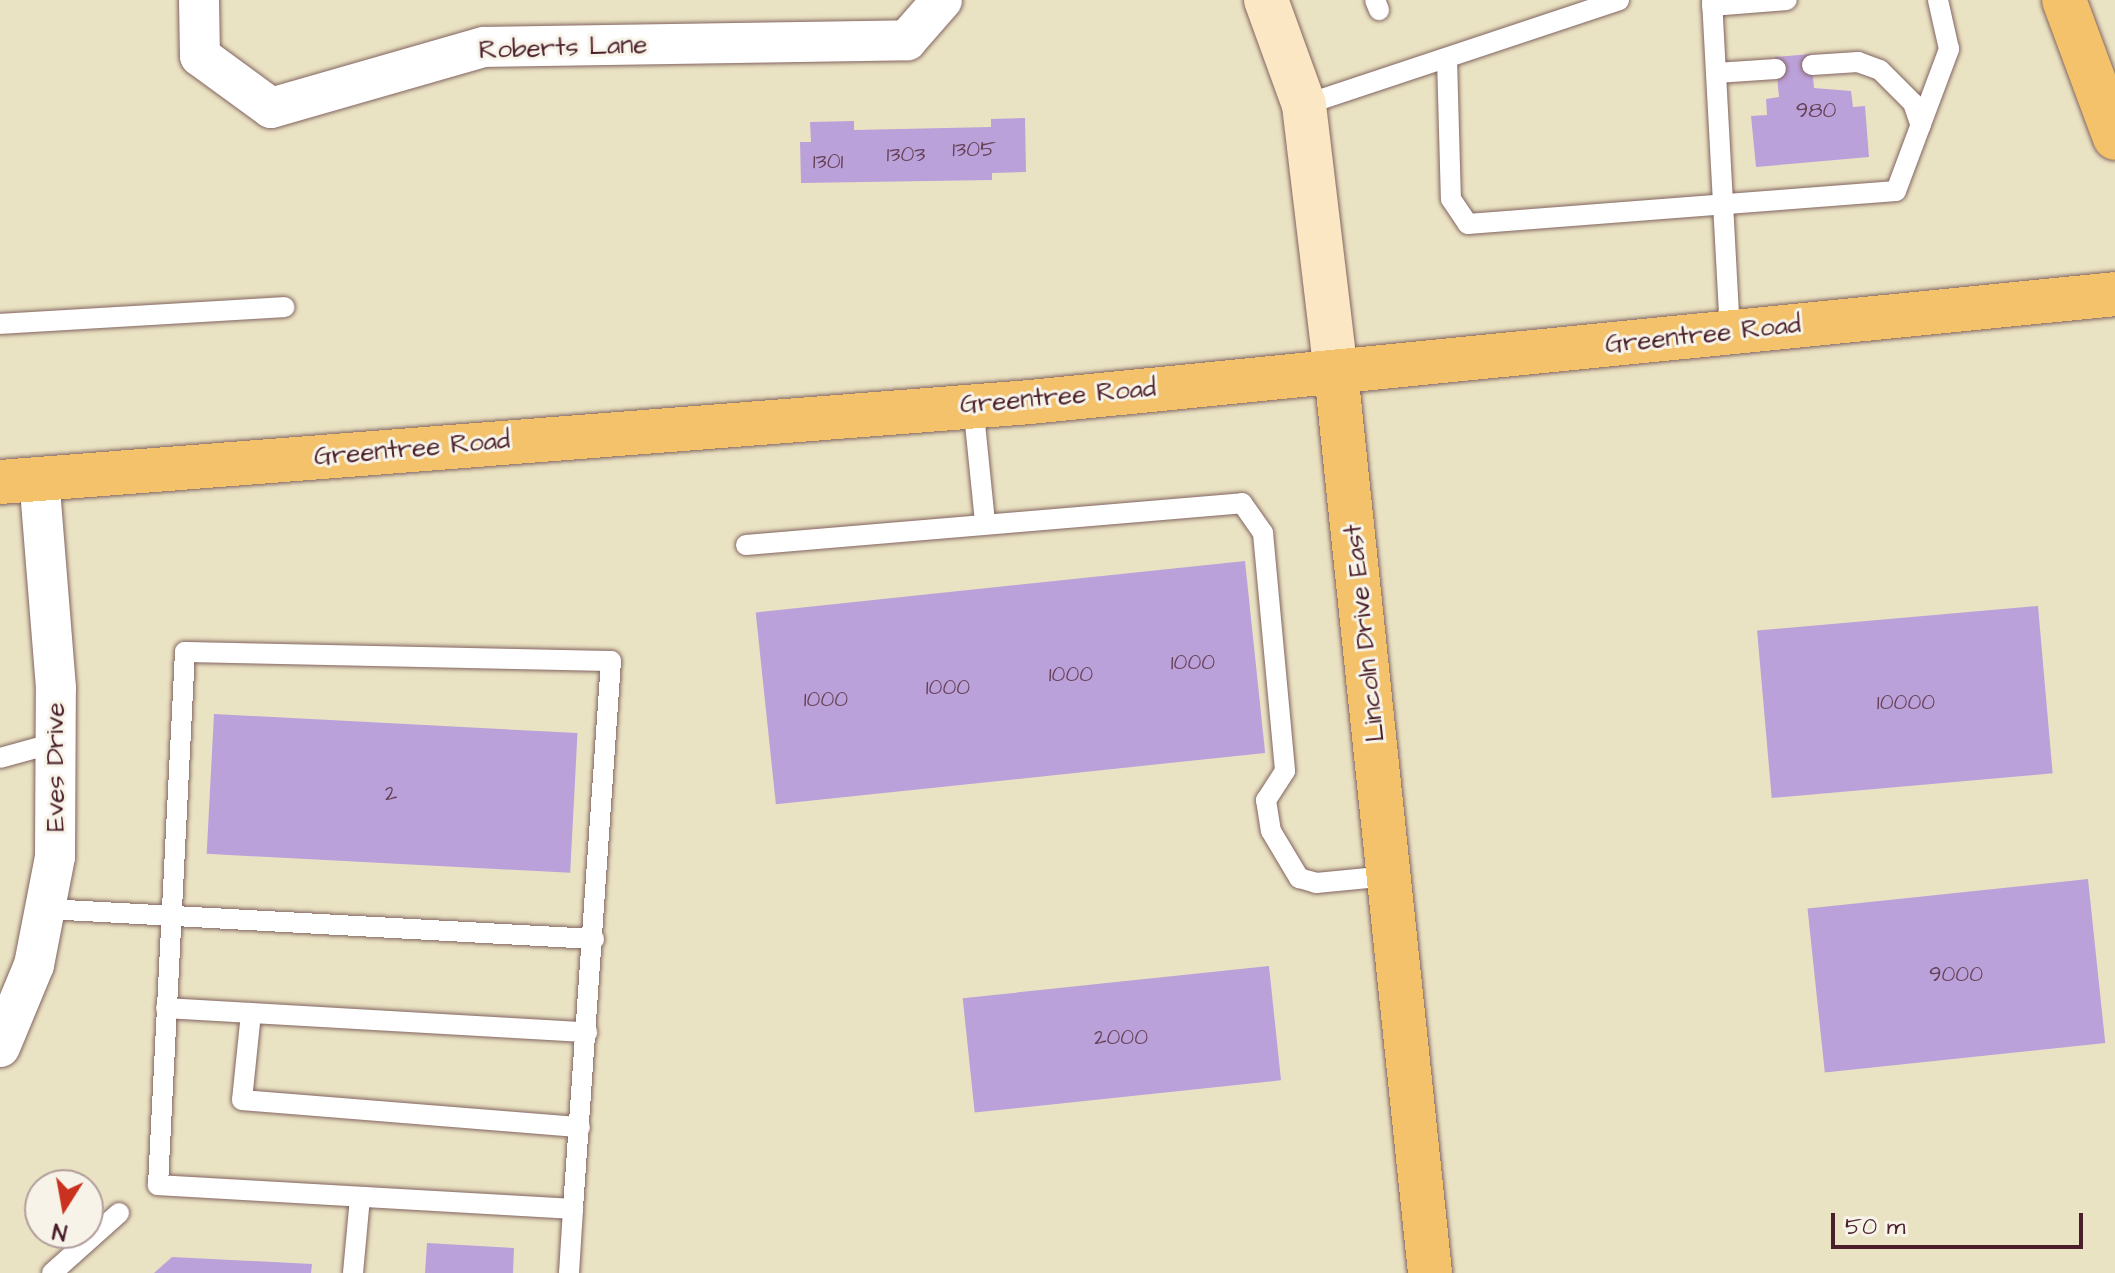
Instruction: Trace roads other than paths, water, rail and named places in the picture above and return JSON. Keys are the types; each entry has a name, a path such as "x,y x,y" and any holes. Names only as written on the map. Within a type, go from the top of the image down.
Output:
{"main road":[{"path":"2064,0 2115,138"},
{"name":"Greentree Road","path":"20,480 1336,372 2115,294"},
{"name":"Lincoln Drive East","path":"1336,372 1430,1273"}],"street":[{"name":"Roberts Lane","path":"199,0 200,56 271,108 484,47 907,40 942,0"},
{"name":"Lincoln Drive East","path":"1266,0 1304,105 1336,372"},
{"name":"Eves Drive","path":"0,1047 47,909 58,742 20,480"}],"lane":[{"path":"1304,105 1619,0"},
{"path":"1730,333 1712,3 1787,0"},
{"path":"1447,59 1451,199 1462,221 1487,227 1896,191 1949,49 1938,0"},
{"path":"1812,65 1858,62 1880,70 1900,84 1921,126"},
{"path":"1716,73 1776,69"},
{"path":"0,324 284,307"},
{"path":"973,404 985,522"},
{"path":"746,545 1225,500 1248,506 1260,521 1285,771 1266,800 1266,815 1299,878 1316,883 1389,876"},
{"path":"569,1273 611,661 185,652 158,1185 573,1209"},
{"path":"0,758 58,742"},
{"path":"47,909 594,939"},
{"path":"166,1008 587,1032"},
{"path":"251,1013 242,1100 580,1127"},
{"path":"353,1273 360,1197"},
{"path":"52,1273 119,1213"}]}
